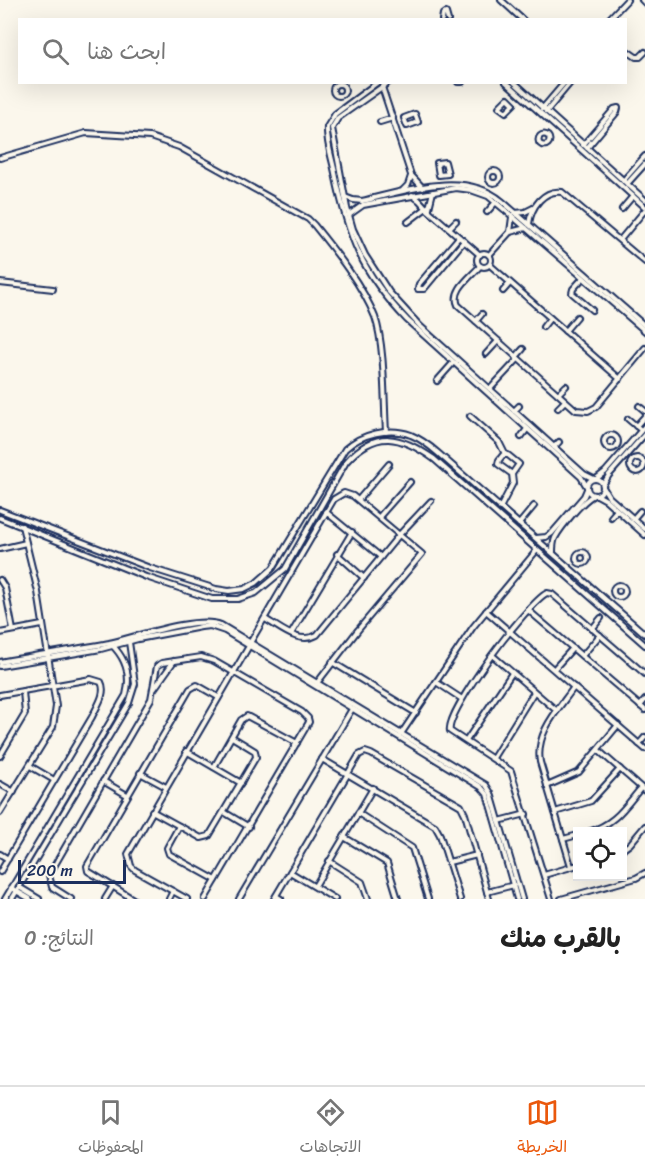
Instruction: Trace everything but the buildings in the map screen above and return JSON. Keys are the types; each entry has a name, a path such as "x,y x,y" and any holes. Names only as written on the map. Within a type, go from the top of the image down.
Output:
{"street":[{"path":"501,0 521,18"},
{"path":"610,18 627,0"},
{"path":"627,51 636,57 640,57 645,52"},
{"path":"375,84 330,118 326,133 348,230 366,268 383,293 407,320 490,389 585,475 595,479 603,486 608,499 617,510 645,535"},
{"path":"386,84 338,118 333,126 332,134 349,215 361,247 389,292 453,363 581,477 587,488 595,495 608,499 645,529"},
{"path":"508,84 555,127 645,200"},
{"path":"516,84 585,147 645,208 620,240"},
{"path":"544,110 564,86"},
{"path":"382,87 411,175 423,188"},
{"path":"511,101 518,93"},
{"path":"342,96 348,104"},
{"path":"380,122 393,118"},
{"path":"395,126 405,122"},
{"path":"585,147 605,123"},
{"path":"548,135 555,127"},
{"path":"0,158 86,133 150,137 179,147 308,219 348,271 375,318 380,342 386,432"},
{"path":"625,183 645,156"},
{"path":"625,183 645,164"},
{"path":"402,192 408,185 411,175"},
{"path":"444,175 446,184"},
{"path":"486,190 490,182"},
{"path":"349,215 362,203 423,188 446,184 466,184 486,190 645,326"},
{"path":"345,197 362,203 452,188 466,189 481,193 514,214 534,208 547,194 555,191 562,192 645,262"},
{"path":"408,222 428,209 433,191"},
{"path":"411,195 480,255 489,255"},
{"path":"622,209 633,196"},
{"path":"487,212 496,202"},
{"path":"528,226 534,208"},
{"path":"510,232 514,214"},
{"path":"449,228 456,221"},
{"path":"489,255 510,232 528,226"},
{"path":"538,235 645,332"},
{"path":"461,239 424,289 418,290 419,284 461,239"},
{"path":"480,255 477,260 480,266"},
{"path":"489,255 490,265"},
{"path":"480,266 490,265"},
{"path":"490,265 620,379"},
{"path":"480,266 456,296 458,305 579,411 591,410 598,404 644,350"},
{"path":"583,278 572,293 592,310"},
{"path":"0,283 52,289"},
{"path":"502,291 510,283"},
{"path":"476,321 482,314"},
{"path":"565,330 576,317"},
{"path":"543,327 550,318"},
{"path":"486,354 498,341"},
{"path":"490,389 523,349"},
{"path":"437,381 453,363"},
{"path":"558,394 566,386"},
{"path":"558,408 565,400"},
{"path":"514,411 519,406"},
{"path":"639,406 645,411"},
{"path":"470,416 499,442 505,454 520,465 512,474"},
{"path":"636,426 645,416"},
{"path":"553,553 556,536 587,499 601,492 609,475 644,430 628,419"},
{"path":"521,437 527,429"},
{"path":"0,510 202,586 225,591 237,590 251,586 266,576 281,557 345,449 359,439 386,432 410,435 428,445 645,634"},
{"path":"0,518 146,577 212,599 238,600 256,593 276,579 285,569 346,462 355,452 369,443 383,440 405,442 429,455 645,645"},
{"path":"555,447 559,442"},
{"path":"616,446 632,460"},
{"path":"536,538 546,537 552,533 583,498 589,482 605,472 625,453"},
{"path":"500,508 513,483 512,474 498,463 505,454"},
{"path":"359,500 389,464"},
{"path":"379,517 410,482"},
{"path":"187,899 135,870 129,860 130,849 266,619 326,512 339,495 349,494 422,554 317,683"},
{"path":"266,619 291,634 306,639 317,635 399,535 431,501"},
{"path":"519,524 534,506"},
{"path":"611,517 617,510"},
{"path":"633,519 640,511"},
{"path":"326,512 381,557"},
{"path":"0,813 55,722 56,706 38,592 22,526"},
{"path":"291,634 352,532"},
{"path":"291,541 305,549"},
{"path":"0,547 7,548 26,543"},
{"path":"90,554 94,549 93,545"},
{"path":"400,734 465,638 537,550"},
{"path":"106,560 106,555 111,552"},
{"path":"338,554 364,578"},
{"path":"572,570 578,562"},
{"path":"0,580 4,584 13,630"},
{"path":"551,899 513,774 509,768 453,733 449,727 462,699 492,655 542,595 550,593 645,674"},
{"path":"609,602 615,595"},
{"path":"0,603 8,602"},
{"path":"528,610 645,710"},
{"path":"486,611 645,749"},
{"path":"592,629 601,618"},
{"path":"0,633 42,625"},
{"path":"47,656 193,628 210,626 225,632 317,683 352,709 481,787 487,794 522,899"},
{"path":"582,656 600,636"},
{"path":"0,664 113,646 128,641"},
{"path":"12,899 129,703 135,684 128,641"},
{"path":"5,899 126,695 128,682 125,665 109,643"},
{"path":"250,645 486,785 491,793 499,821 517,899"},
{"path":"554,669 573,648"},
{"path":"492,655 557,711"},
{"path":"71,899 52,887 49,875 144,712 153,690 157,666 174,661 207,658 305,714 308,718 308,726 205,899"},
{"path":"153,690 174,661"},
{"path":"332,662 416,713"},
{"path":"125,665 131,663"},
{"path":"466,741 512,673"},
{"path":"0,694 91,679 103,685 98,706 0,872"},
{"path":"436,682 462,699"},
{"path":"133,899 88,871 87,866 191,686 197,685 218,697"},
{"path":"544,875 571,866 540,762 538,748 543,733 574,687"},
{"path":"0,756 24,716 26,709 23,691"},
{"path":"493,758 534,692"},
{"path":"640,706 645,700"},
{"path":"239,899 352,709"},
{"path":"214,767 244,717 250,716 297,744"},
{"path":"547,786 575,775 618,725"},
{"path":"152,811 201,838 211,833 256,753 232,737"},
{"path":"639,744 645,737"},
{"path":"598,750 643,789 613,821 603,827"},
{"path":"186,751 241,783"},
{"path":"281,899 275,897 359,755 368,752 459,805 464,812 489,899"},
{"path":"322,759 435,826 439,831 459,899"},
{"path":"30,766 54,780"},
{"path":"555,812 591,801 620,769"},
{"path":"140,773 165,787"},
{"path":"103,781 128,795"},
{"path":"0,784 14,792"},
{"path":"315,886 373,788"},
{"path":"224,812 249,826"},
{"path":"358,813 412,848 428,899"},
{"path":"499,821 526,814"},
{"path":"179,826 167,848 169,854 216,880"},
{"path":"627,846 645,826"},
{"path":"563,839 573,836"},
{"path":"344,837 387,863 398,899"},
{"path":"0,854 8,859"},
{"path":"31,855 36,858"},
{"path":"448,862 477,855"},
{"path":"329,861 362,882 368,899"},
{"path":"290,872 335,899"},
{"path":"561,899 636,878 645,873"},
{"path":"487,892 513,885"},
{"path":"105,899 113,886"},
{"path":"11,888 39,899"},
{"path":"18,889 30,899"},
{"path":"169,899 173,891"}]}
